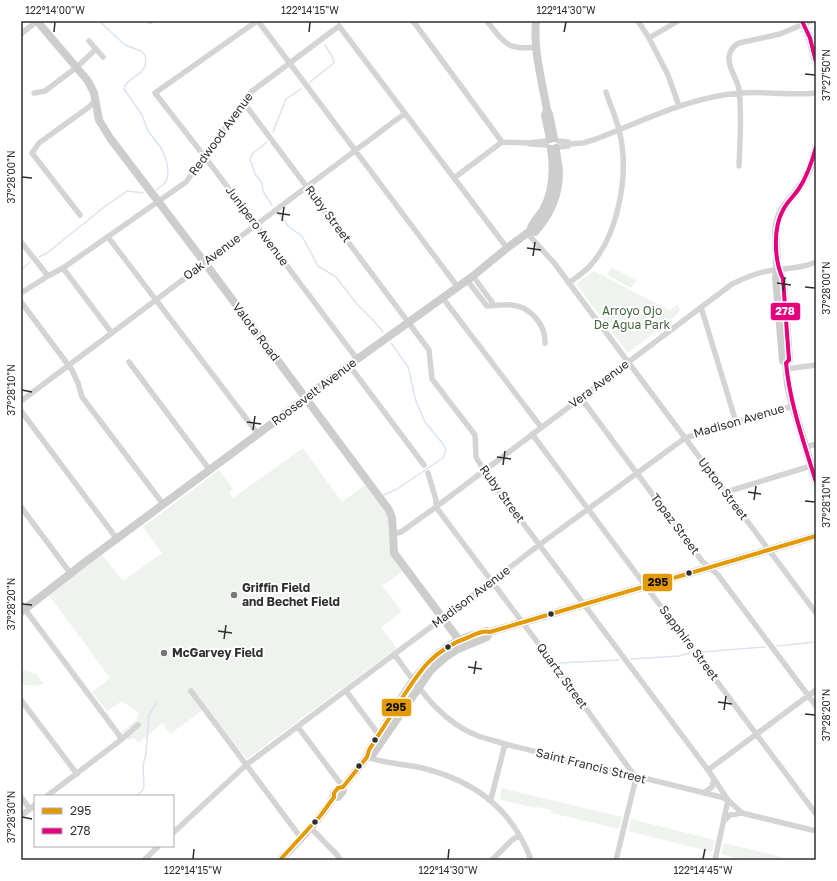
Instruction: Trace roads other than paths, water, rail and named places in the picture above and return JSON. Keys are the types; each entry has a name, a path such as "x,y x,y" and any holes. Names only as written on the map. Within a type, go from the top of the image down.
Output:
{"street":[{"path":"21,34 37,21"},
{"name":"Valota Road","path":"37,21 88,81 96,100 99,120 110,138 389,510 392,518 394,553 461,643"},
{"path":"258,21 457,286"},
{"name":"Junipero Avenue","path":"258,21 155,93 256,224 357,360"},
{"path":"413,21 502,142"},
{"path":"487,21 500,38 507,44 517,48 536,47"},
{"name":"Roosevelt Avenue","path":"22,608 71,574 349,365 470,278 528,232 547,202 553,175 553,144 549,114 547,110 536,47 536,21"},
{"path":"638,21 649,38 668,75 679,106"},
{"path":"649,38 678,21"},
{"path":"739,166 741,124 739,93 737,79 729,64 730,51 733,46 750,40 780,34 805,22 816,62"},
{"name":"Redwood Avenue","path":"21,293 63,268 186,182 251,92 339,26 404,114"},
{"path":"89,41 104,57"},
{"path":"34,93 45,91 96,49"},
{"path":"569,283 588,268 602,248 617,215 622,186 623,163 619,130 606,92"},
{"path":"454,178 502,142 568,146 569,144 583,143 679,106 706,98 739,93 816,93"},
{"path":"80,215 32,153 39,143 96,100"},
{"name":"Ruby Street","path":"244,103 429,350 432,379 475,435 476,457 484,471 708,770 728,800"},
{"path":"404,114 507,248"},
{"name":"Oak Avenue","path":"21,401 111,332 404,114"},
{"path":"816,149 812,163 799,189 782,209 777,224 776,250 778,269 783,279 789,360 786,366 788,385 816,482"},
{"name":"Upton Street","path":"528,232 555,264 816,613"},
{"path":"108,237 157,299 258,434"},
{"path":"21,242 48,276"},
{"name":"Vera Avenue","path":"393,534 401,532 436,507 732,284 750,275 778,269 791,269 810,265 816,262"},
{"path":"63,268 111,332"},
{"path":"470,278 487,306 513,305 530,312 538,321 543,330 545,335 544,343"},
{"path":"442,297 541,427"},
{"path":"21,302 68,365 78,383 82,397 163,504"},
{"path":"701,307 736,422"},
{"path":"129,362 210,469"},
{"path":"349,365 424,465"},
{"path":"786,366 816,365"},
{"name":"Topaz Street","path":"581,398 702,561 718,575 816,706"},
{"name":"Madison Avenue","path":"174,832 246,765 491,582 539,544 685,438 793,406"},
{"path":"21,411 117,539"},
{"name":"Sapphire Street","path":"532,434 816,814"},
{"path":"806,447 816,444"},
{"path":"726,492 811,466"},
{"path":"428,473 436,500 436,507"},
{"name":"Quartz Street","path":"436,507 636,778"},
{"path":"21,508 71,574"},
{"path":"280,860 301,838 334,798 338,797 343,791 343,787 367,757 369,750 414,680 428,663 444,649 461,643 487,637 490,632 816,536"},
{"path":"22,608 122,739"},
{"path":"367,757 373,754 431,670 461,643"},
{"name":"Saint Francis Street","path":"394,654 431,704 452,721 478,736 636,778 704,793 728,800 742,813 816,831"},
{"path":"708,770 816,690"},
{"path":"191,691 301,838"},
{"path":"346,691 380,735"},
{"path":"21,700 77,774"},
{"path":"49,795 138,725"},
{"path":"298,727 343,787"},
{"path":"490,799 505,744"},
{"path":"367,757 377,761 416,767 447,775 469,785 490,799 514,827 530,860"},
{"path":"616,860 636,778"},
{"path":"704,793 712,787 714,779"},
{"path":"21,797 33,807 21,816"},
{"path":"715,860 728,800"},
{"path":"725,819 730,815 742,813"},
{"path":"310,827 338,856 340,860"},
{"path":"492,860 512,840 519,836"},
{"path":"144,860 158,847"}],"waterway":[{"path":"99,21 125,45 141,51 145,55 146,62 144,68 126,84 124,89 142,115 148,131 162,149 167,163 168,174 166,181 156,190"},
{"path":"310,82 334,63 333,58 325,45"},
{"path":"273,132 286,99 301,89"},
{"path":"267,142 252,154 250,159 255,174 262,183 263,191 272,205"},
{"path":"39,257 47,253 103,208 127,191 143,193"},
{"path":"279,214 288,226 302,236 318,266 336,277 356,303 383,332"},
{"path":"21,270 30,262"},
{"path":"384,495 397,489 443,458 446,450 425,422 416,401 408,367 391,343"},
{"path":"777,646 816,642"},
{"path":"702,652 765,647"},
{"path":"631,659 679,656 689,653"},
{"path":"559,663 619,660"},
{"path":"137,795 144,787 143,766 146,753 149,715 157,703"}],"place":[{"name":"Griffin Field and Bechet Field","path":"234,595"},
{"name":"McGarvey Field","path":"164,653"}],"park label":[{"name":"Arroyo Ojo De Agua Park","path":"632,318"}]}
